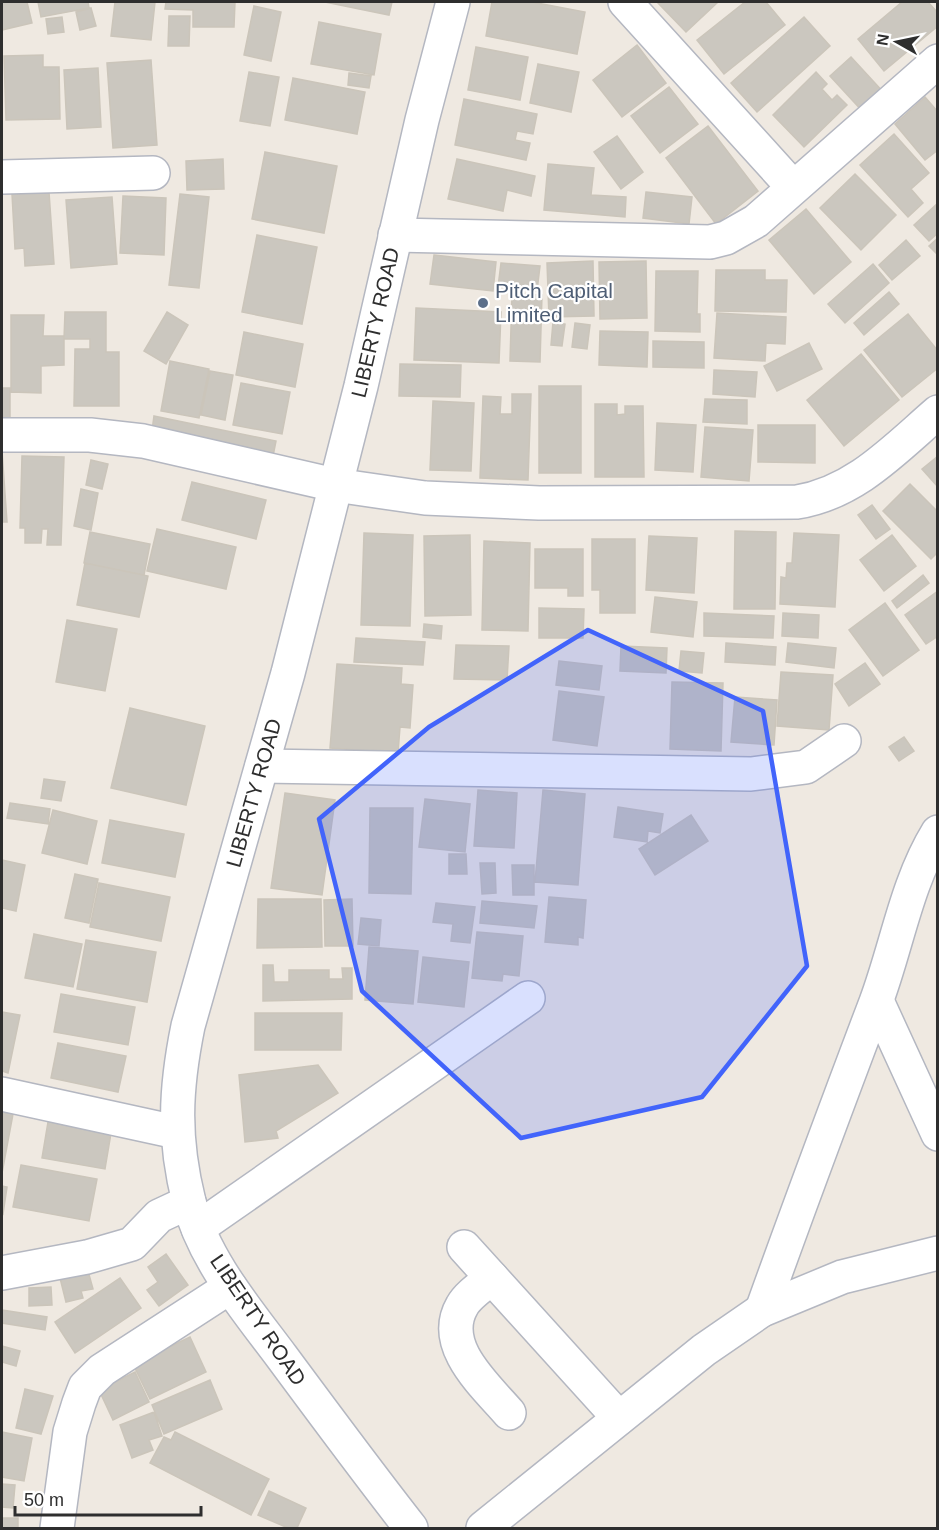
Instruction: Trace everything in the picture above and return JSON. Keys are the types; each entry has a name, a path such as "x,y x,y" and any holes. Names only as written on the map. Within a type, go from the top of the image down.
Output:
{"street":[{"name":"LIBERTY ROAD","path":"411,1528 230,1287 194,1215 176,1132 178,1077 188,1026 262,766 335,484 453,2"},
{"path":"625,2 793,187"},
{"path":"395,235 710,242 726,238 756,221 938,61"},
{"path":"2,177 153,173"},
{"path":"2,435 90,435 143,441 335,484 425,498 484,502 797,502 818,499 854,481 938,412"},
{"path":"262,766 751,774 806,767 844,741"},
{"path":"762,1310 841,1090 877,1001 922,858 938,832"},
{"path":"2,1273 87,1257 132,1244 159,1216 194,1215 528,998"},
{"path":"877,1001 938,1134"},
{"path":"2,1094 176,1132"},
{"path":"464,1247 619,1418"},
{"path":"483,1528 704,1350 762,1310 842,1277 938,1253"},
{"path":"492,1278 462,1306 456,1324 457,1341 467,1363 509,1413"},
{"path":"57,1528 70,1432 85,1387 102,1370 230,1287"}],"highlighted area":[{"path":"588,630 763,711 807,966 702,1097 521,1138 362,991 319,819 429,727"}],"building":[{"path":"2,2 27,2 32,23 2,30"},
{"path":"38,2 88,2 89,8 41,17"},
{"path":"115,2 155,2 151,40 111,36"},
{"path":"166,2 235,2 234,27 193,27 193,10 165,9"},
{"path":"325,2 392,2 389,15"},
{"path":"492,2 532,2 585,12 577,54 486,36"},
{"path":"657,2 718,2 686,32"},
{"path":"745,2 766,2 785,25 724,74 697,40"},
{"path":"902,2 928,2 938,13 938,26 884,71 858,39"},
{"path":"254,6 281,12 271,61 244,55"},
{"path":"91,8 96,26 80,30 76,12"},
{"path":"169,16 190,16 189,46 168,46"},
{"path":"62,17 64,32 48,34 46,19"},
{"path":"804,17 830,46 757,112 731,83"},
{"path":"319,22 381,34 374,75 311,64"},
{"path":"637,45 666,83 622,117 593,80"},
{"path":"476,47 528,57 520,100 468,90"},
{"path":"43,55 43,67 59,67 60,119 6,120 4,56"},
{"path":"851,57 885,94 864,113 830,76"},
{"path":"151,60 157,145 113,148 107,63"},
{"path":"538,64 579,72 571,112 530,103"},
{"path":"98,68 101,127 67,129 64,70"},
{"path":"249,72 279,77 270,126 240,121"},
{"path":"816,72 827,84 822,89 832,100 837,95 847,105 804,147 773,115"},
{"path":"349,73 371,76 369,88 348,85"},
{"path":"293,78 365,92 357,134 285,120"},
{"path":"669,87 698,124 660,153 631,116"},
{"path":"925,97 938,112 938,150 925,160 895,124"},
{"path":"464,99 537,114 533,134 517,131 515,140 530,143 526,160 455,145"},
{"path":"708,126 758,191 716,224 666,158"},
{"path":"894,134 929,173 911,189 923,203 908,217 860,165"},
{"path":"617,136 643,172 621,189 594,152"},
{"path":"265,152 337,166 324,233 252,219"},
{"path":"223,159 224,189 187,190 186,161"},
{"path":"457,159 535,176 531,196 507,190 503,211 448,199"},
{"path":"548,164 594,168 591,195 626,197 625,217 544,210"},
{"path":"855,174 896,215 861,250 820,208"},
{"path":"49,192 54,264 25,266 24,248 15,249 12,194"},
{"path":"646,192 692,197 689,224 643,218"},
{"path":"180,194 209,197 199,288 169,285"},
{"path":"123,196 166,198 164,255 120,253"},
{"path":"112,197 117,264 71,268 66,200"},
{"path":"938,203 938,233 929,241 914,225"},
{"path":"806,209 851,262 814,294 769,240"},
{"path":"257,235 317,247 302,324 242,312"},
{"path":"938,238 938,255 929,246"},
{"path":"906,240 920,256 892,280 879,265"},
{"path":"434,255 496,262 493,291 430,284"},
{"path":"593,261 594,316 549,317 547,263"},
{"path":"646,261 647,318 600,319 599,262"},
{"path":"501,263 540,266 537,291 498,287"},
{"path":"873,264 889,283 845,323 828,304"},
{"path":"716,270 765,270 765,280 787,280 786,312 715,311"},
{"path":"656,271 698,271 697,314 700,314 700,332 655,331"},
{"path":"889,292 899,304 864,335 854,323"},
{"path":"512,294 542,295 540,362 510,361"},
{"path":"416,308 501,312 499,363 414,360"},
{"path":"65,312 106,312 106,352 119,352 119,406 74,406 75,349 90,349 90,339 64,339"},
{"path":"167,312 188,325 166,364 144,351"},
{"path":"717,313 786,317 785,344 766,343 765,361 714,358"},
{"path":"908,314 938,351 938,368 902,397 864,350"},
{"path":"11,315 44,315 43,336 64,336 64,365 41,366 41,393 11,392"},
{"path":"553,322 565,324 562,346 551,345"},
{"path":"575,323 590,325 587,349 572,347"},
{"path":"600,331 648,332 647,367 599,365"},
{"path":"244,332 303,344 295,387 236,375"},
{"path":"653,341 704,342 704,368 653,367"},
{"path":"809,343 822,369 777,391 764,366"},
{"path":"861,354 899,400 844,446 807,400"},
{"path":"170,361 209,369 199,418 161,411"},
{"path":"400,364 461,365 460,397 399,396"},
{"path":"714,370 757,372 755,397 713,394"},
{"path":"210,371 233,375 225,420 201,415"},
{"path":"241,383 290,392 282,434 233,425"},
{"path":"539,386 581,386 581,473 539,473"},
{"path":"2,388 10,388 10,420 2,420"},
{"path":"512,394 531,394 528,480 480,478 483,396 501,397 500,414 512,414"},
{"path":"705,399 747,400 747,424 703,422"},
{"path":"433,401 474,403 471,471 430,470"},
{"path":"595,404 617,404 617,415 625,414 625,406 643,406 644,477 595,477"},
{"path":"154,416 276,441 273,456 152,431"},
{"path":"657,423 696,425 693,472 655,470"},
{"path":"758,425 815,425 815,463 758,462"},
{"path":"705,427 753,430 749,481 701,477"},
{"path":"2,451 7,522 2,522"},
{"path":"22,456 64,457 61,545 47,545 48,529 42,529 41,543 25,543 25,528 20,528"},
{"path":"938,456 938,487 922,469"},
{"path":"91,460 108,464 102,489 86,485"},
{"path":"192,482 266,500 256,539 182,520"},
{"path":"910,484 938,512 938,552 931,559 883,511"},
{"path":"81,489 98,493 91,530 74,526"},
{"path":"872,505 890,529 876,539 858,515"},
{"path":"157,529 236,547 226,589 147,571"},
{"path":"735,531 776,532 775,609 734,609"},
{"path":"90,532 150,544 144,575 84,563"},
{"path":"364,533 413,535 410,626 361,625"},
{"path":"794,533 839,535 835,607 780,604 781,577 786,578 787,563 792,563"},
{"path":"470,535 471,615 425,616 424,536"},
{"path":"892,535 916,566 884,591 860,560"},
{"path":"649,536 697,538 694,593 646,590"},
{"path":"592,539 635,539 635,613 600,613 600,590 592,590"},
{"path":"484,541 530,543 528,631 482,630"},
{"path":"535,549 583,549 583,596 568,596 568,588 535,588"},
{"path":"85,563 148,576 139,617 77,605"},
{"path":"923,575 929,583 897,608 892,601"},
{"path":"938,591 938,636 926,644 905,615"},
{"path":"655,597 697,602 693,637 651,632"},
{"path":"885,603 919,650 883,676 849,630"},
{"path":"539,608 584,609 583,638 539,638"},
{"path":"704,613 774,616 773,638 704,636"},
{"path":"783,613 819,615 818,638 782,636"},
{"path":"67,620 117,629 105,691 56,682"},
{"path":"424,624 442,626 441,639 423,637"},
{"path":"356,638 425,642 423,665 354,662"},
{"path":"726,643 776,647 775,665 725,662"},
{"path":"788,643 836,648 834,668 786,662"},
{"path":"456,645 509,646 507,680 454,679"},
{"path":"621,646 667,648 666,673 620,671"},
{"path":"681,651 704,653 702,673 679,671"},
{"path":"559,661 602,666 599,690 556,685"},
{"path":"865,663 880,684 849,706 835,684"},
{"path":"337,664 402,668 401,684 413,685 410,728 400,727 398,753 330,748"},
{"path":"781,672 833,675 829,730 777,726"},
{"path":"672,682 723,683 721,751 670,749"},
{"path":"559,691 604,697 597,746 553,740"},
{"path":"735,697 777,700 774,745 731,742"},
{"path":"130,708 205,726 186,805 111,788"},
{"path":"904,737 914,751 899,761 889,747"},
{"path":"44,779 65,782 61,801 41,798"},
{"path":"478,790 517,793 514,848 474,846"},
{"path":"543,790 585,794 578,885 535,882"},
{"path":"285,793 335,800 322,895 271,888"},
{"path":"425,799 470,804 465,852 419,847"},
{"path":"10,803 50,809 48,824 7,818"},
{"path":"618,807 663,814 660,833 648,831 647,842 614,837"},
{"path":"370,808 413,808 411,894 369,893"},
{"path":"53,810 97,821 87,864 42,853"},
{"path":"691,815 708,841 655,875 639,849"},
{"path":"110,820 184,834 175,877 102,863"},
{"path":"449,854 466,854 467,874 449,874"},
{"path":"2,860 25,865 16,911 2,908"},
{"path":"480,863 495,863 496,893 482,894"},
{"path":"512,865 534,865 534,895 513,895"},
{"path":"75,874 98,879 89,923 65,918"},
{"path":"99,883 170,897 161,941 90,927"},
{"path":"549,897 586,900 583,938 578,937 578,945 545,942"},
{"path":"258,899 321,899 322,947 257,948"},
{"path":"352,899 353,946 325,946 324,900"},
{"path":"482,901 537,906 534,928 480,923"},
{"path":"436,903 475,907 470,943 451,941 453,924 433,922"},
{"path":"361,918 381,920 379,946 358,944"},
{"path":"477,932 523,936 519,976 503,974 502,981 472,978"},
{"path":"34,934 82,944 73,987 25,978"},
{"path":"86,940 156,952 147,1002 77,989"},
{"path":"369,947 418,951 413,1004 365,1000"},
{"path":"423,957 469,962 464,1007 418,1002"},
{"path":"263,965 273,965 274,982 289,982 289,970 329,970 329,979 343,979 342,968 352,968 352,999 263,1001"},
{"path":"61,994 135,1007 128,1045 54,1032"},
{"path":"2,1012 20,1015 8,1073 2,1071"},
{"path":"255,1013 342,1013 341,1050 255,1050"},
{"path":"58,1043 126,1056 118,1092 51,1078"},
{"path":"318,1065 338,1093 276,1131 278,1138 245,1142 239,1075"},
{"path":"2,1112 13,1114 2,1173"},
{"path":"49,1116 112,1127 105,1169 42,1158"},
{"path":"21,1165 97,1179 89,1221 13,1207"},
{"path":"2,1186 7,1187 3,1214 2,1213"},
{"path":"166,1254 188,1285 159,1306 147,1290 158,1282 148,1267"},
{"path":"88,1271 93,1289 81,1291 83,1298 66,1302 60,1278"},
{"path":"120,1278 141,1308 75,1353 55,1322"},
{"path":"51,1287 52,1305 29,1306 29,1288"},
{"path":"2,1310 47,1317 45,1330 2,1323"},
{"path":"190,1337 206,1372 150,1399 133,1364"},
{"path":"2,1346 20,1351 16,1366 2,1362"},
{"path":"135,1372 149,1402 113,1420 99,1390"},
{"path":"210,1380 222,1409 164,1434 152,1405"},
{"path":"25,1389 53,1396 41,1434 16,1428"},
{"path":"154,1412 162,1436 149,1440 153,1450 132,1458 120,1425"},
{"path":"2,1432 32,1438 24,1481 2,1477"},
{"path":"175,1432 269,1479 251,1515 150,1463 164,1437 171,1440"},
{"path":"2,1484 15,1485 13,1508 2,1507"},
{"path":"269,1491 306,1508 297,1528 288,1528 258,1515"},
{"path":"2,1518 18,1518 18,1528 2,1528"}],"place":[{"name":"Pitch Capital Limited","path":"483,303"}]}
